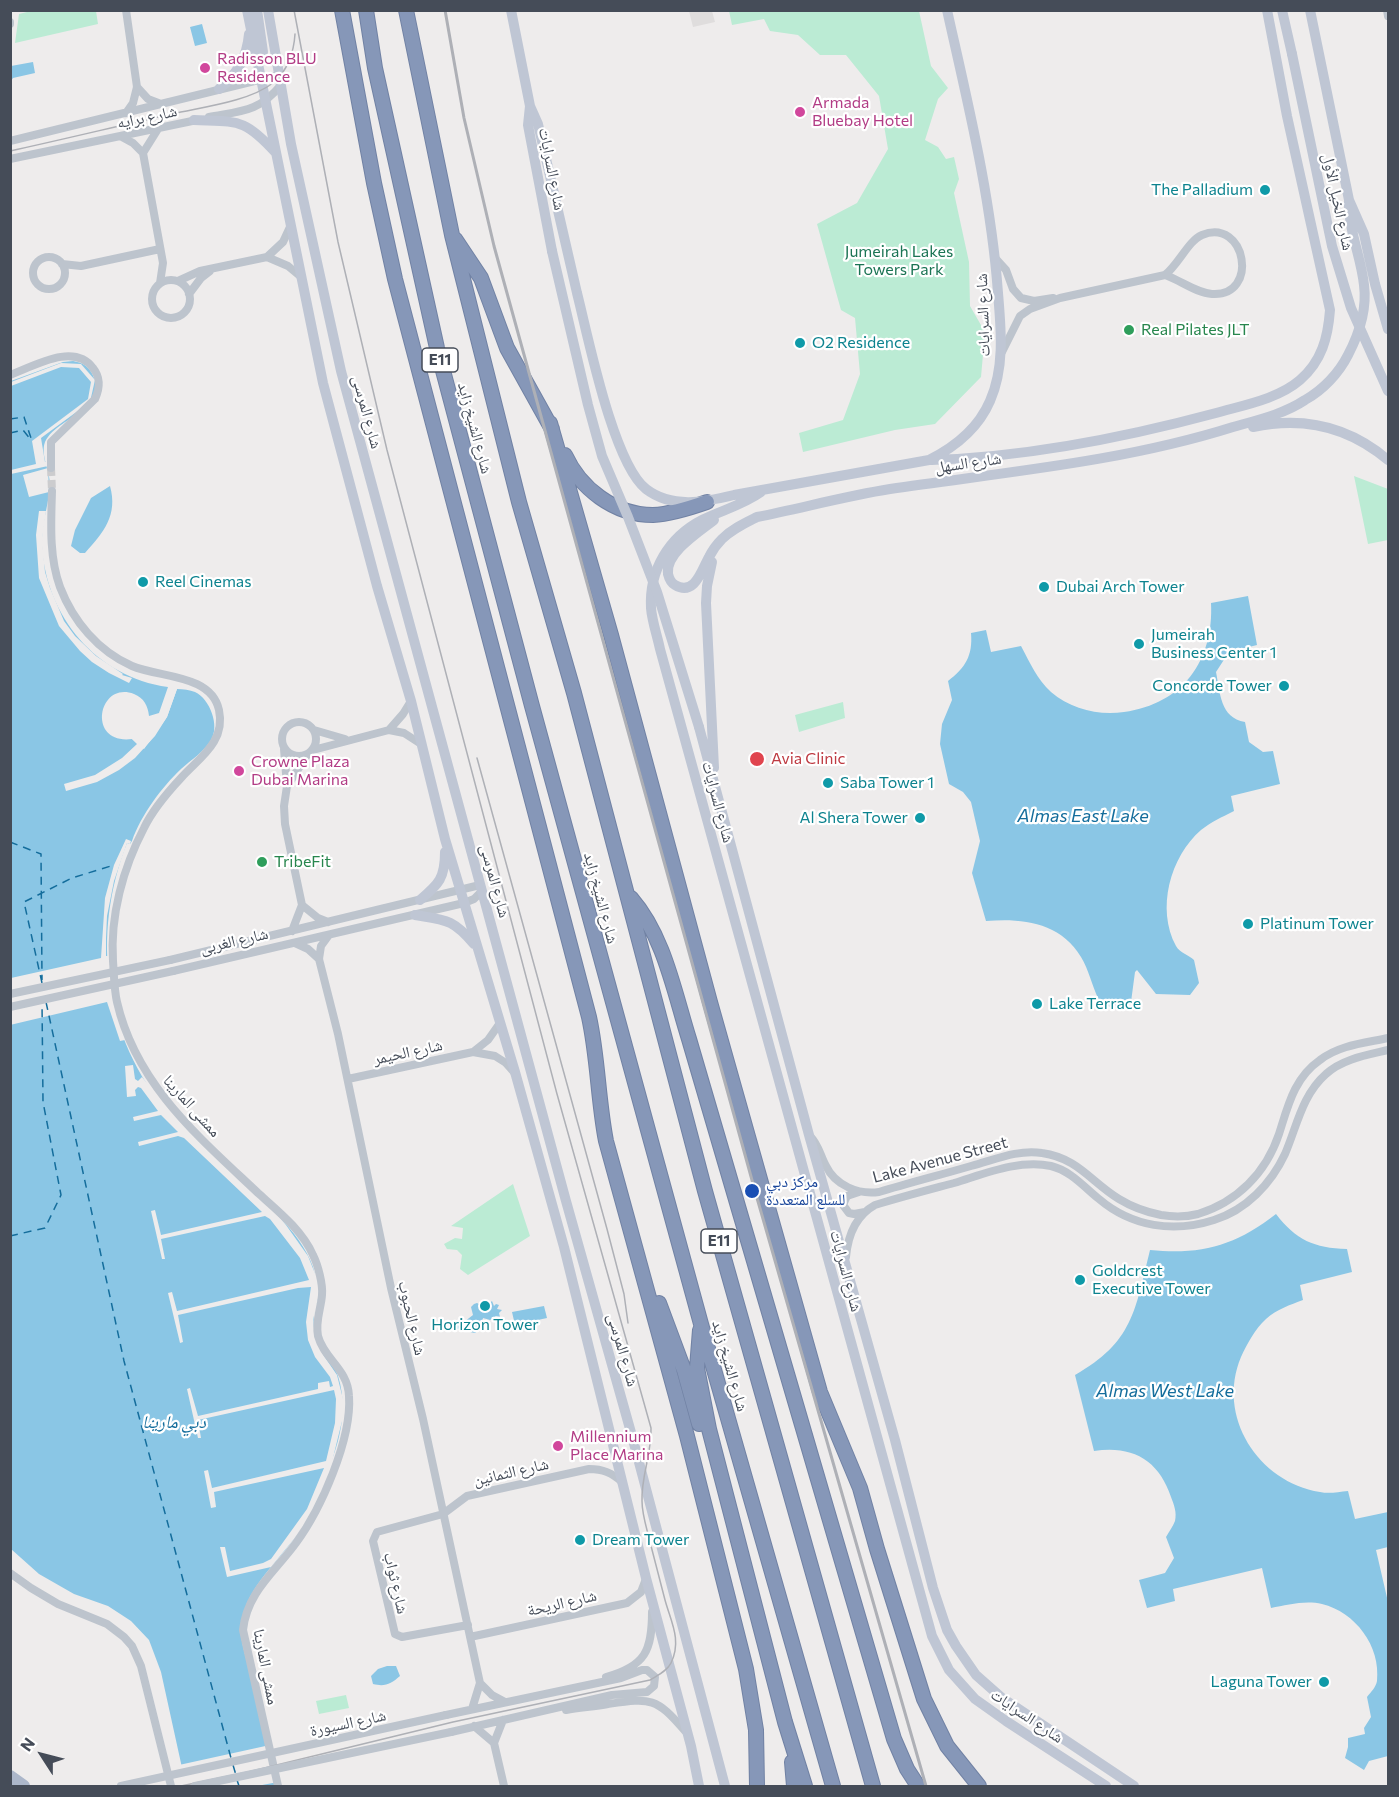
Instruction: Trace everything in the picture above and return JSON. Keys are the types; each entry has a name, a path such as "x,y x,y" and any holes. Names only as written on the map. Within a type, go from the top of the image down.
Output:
{"highway":[{"path":"342,10 374,183 397,288 589,1017 606,1142 643,1272 729,1600 754,1709 757,1786"},
{"name":"شارع الشيخ زايد","path":"366,10 375,68 437,348 700,1324 833,1786"},
{"name":"شارع الشيخ زايد","path":"406,10 452,235 519,502 574,693 705,1191 873,1786"},
{"path":"452,235 481,278 507,348 550,423 567,461 579,479 594,494 633,512 651,515 674,512 707,502"},
{"path":"550,423 611,635 710,1002 820,1392 860,1488 924,1699 947,1746 979,1786"},
{"path":"627,894 646,918 659,944 689,1039 894,1739 907,1769 918,1786"},
{"path":"643,1272 657,1296 678,1354 707,1455 730,1514"},
{"path":"700,1324 697,1352 699,1383 709,1429 785,1722 805,1786"},
{"path":"785,1722 794,1786"}],"main road":[{"path":"247,10 264,78 267,83 273,85 280,79"},
{"path":"256,10 267,105 323,383 464,903"},
{"name":"شارع المرسى","path":"268,10 291,144 341,371 632,1436 725,1786"},
{"name":"شارع السرايات","path":"511,10 530,106 538,124 595,364 611,421 629,467 641,483 657,496 677,501 707,502 734,495 761,492 929,460 948,451 965,437 979,421 990,402 997,381 1002,339 996,259 987,194 947,10"},
{"path":"929,460 987,458 1033,453 1192,419 1268,398 1286,390 1314,365 1324,348 1329,330 1330,310 1287,116 1267,10"},
{"name":"شارع الخيل الأول","path":"1282,10 1332,246 1351,308 1389,392"},
{"name":"شارع الخيل الأول","path":"1310,10 1349,200 1364,234 1375,284 1389,329"},
{"path":"219,89 234,76 243,60 250,25"},
{"path":"267,105 280,111 291,144"},
{"name":"شارع السرايات","path":"530,106 528,125 552,251 588,405 602,456 657,592 699,727 809,1135 895,1440 933,1588 948,1630 965,1661 976,1675 1002,1698 1134,1786"},
{"path":"194,120 243,124 261,137 277,154"},
{"name":"شارع السهل","path":"722,538 743,523 757,517 888,489 1015,472 1132,452 1223,430 1280,413 1307,399 1331,380 1348,355 1359,326 1365,294 1350,219 1349,200"},
{"name":"شارع السهل","path":"1223,430 1287,422 1316,424 1347,433 1389,460"},
{"name":"شارع السرايات","path":"761,492 689,528 667,550 654,578 651,609 932,1636 949,1670 961,1685 990,1710 1106,1786"},
{"path":"722,538 695,583 685,588 671,582 668,567 675,554 690,538 726,510"},
{"name":"شارع السرايات","path":"715,789 707,586 712,562 722,538"},
{"path":"420,900 436,887 442,878 445,864 445,839"},
{"name":"شارع المرسى","path":"464,903 564,1247 699,1786"},
{"path":"415,915 453,923 477,947"},
{"path":"781,1088 796,1083"},
{"path":"910,1560 925,1557"},
{"path":"10,1776 24,1786"}],"street":[{"path":"126,10 137,87 133,103 126,113"},
{"path":"1387,10 1389,16"},
{"name":"شارع برايه","path":"10,141 66,129 264,78"},
{"name":"شارع برايه","path":"10,159 267,105 280,79"},
{"path":"137,87 148,99 161,104"},
{"path":"143,153 158,129"},
{"path":"122,137 133,143 143,153 163,263 160,283 152,293 153,306 156,312 167,318 174,318 189,307 189,294 183,284 176,280 163,263"},
{"path":"160,283 267,256 283,242 290,227"},
{"path":"996,259 1006,270 1013,289 1021,298 1034,301 1060,298 1165,275 1176,265 1194,239 1207,233 1219,233 1230,238 1238,245 1242,254 1244,264 1237,282 1230,289 1221,293 1211,294 1165,275"},
{"path":"81,266 64,278 58,286 48,289 38,285 33,276 35,266 43,258 53,258 62,264 81,266 160,249"},
{"path":"267,256 288,266 300,276"},
{"path":"62,264 64,278"},
{"path":"189,294 201,278 214,269"},
{"path":"1000,359 1006,341 1020,316 1030,309 1060,298"},
{"path":"10,375 65,356 76,356 86,360 96,372 99,390 95,399 51,442 51,468"},
{"name":"ممشى المارينا","path":"52,491 53,563 59,585 76,620 99,645 129,665 143,671 195,683 207,689 219,708 220,733 212,747 159,803 145,825 127,868 115,919 113,957 117,1001 146,1073 162,1096 188,1126 279,1211 313,1254 322,1288 318,1337 327,1354 341,1369 347,1382 349,1395 343,1440 319,1505 296,1544 254,1594 244,1619 243,1630 278,1786"},
{"path":"389,730 411,701"},
{"path":"292,931 302,905 285,824 284,806 287,786 283,734 290,725 300,722 314,730 347,739"},
{"path":"287,786 316,740 314,730"},
{"path":"284,749 294,756 347,739 389,730 404,734 422,745"},
{"name":"شارع الغربى","path":"10,994 170,960 420,900 481,888"},
{"name":"شارع الغربى","path":"10,1007 464,903 474,899 481,888"},
{"path":"302,905 327,922"},
{"path":"294,942 319,958 321,946 329,935"},
{"name":"شارع الحبوب","path":"319,958 348,1079 391,1288 423,1419 480,1683 472,1709"},
{"path":"473,1052 488,1040 500,1023"},
{"name":"Lake Avenue Street","path":"1389,1038 1343,1048 1332,1052 1312,1066 1297,1084 1274,1149 1254,1179 1226,1202 1194,1215 1167,1216 1142,1210 1118,1199 1075,1164 1052,1154 1040,1152 1014,1154 879,1192 860,1192 847,1196 843,1205 849,1213 865,1212 881,1203 1000,1170 1038,1164 1070,1174 1111,1209 1137,1222 1181,1227 1215,1220 1250,1201 1264,1187 1276,1171 1285,1153 1296,1121 1311,1092 1326,1073 1346,1061 1389,1050"},
{"name":"شارع الحيمر","path":"348,1079 473,1052 495,1056 514,1072"},
{"name":"Lake Avenue Street","path":"809,1135 817,1144 832,1176 845,1186 860,1192"},
{"path":"845,1264 849,1238 853,1228 865,1212"},
{"name":"شارع الثمانين","path":"443,1514 467,1496 589,1469 609,1472 623,1483"},
{"name":"شارع ثواب","path":"443,1514 380,1530 375,1534 373,1541 389,1614 393,1631 402,1638 468,1625"},
{"path":"10,1573 45,1597 72,1611 106,1624 132,1646 141,1666 171,1786"},
{"name":"شارع الريحة","path":"470,1637 627,1602 640,1592 646,1578"},
{"name":"شارع السيورة","path":"582,1686 629,1669 643,1658 651,1643 652,1598"},
{"name":"شارع السيورة","path":"121,1786 621,1678 642,1670 652,1672 655,1682 647,1692 621,1693 195,1786"},
{"path":"480,1683 492,1695 506,1702"},
{"name":"شارع السيورة","path":"549,1710 647,1700 664,1708 687,1734"},
{"path":"503,1720 494,1743 504,1786"},
{"path":"474,1726 494,1743"}],"shaded area":[{"path":"689,11 712,11 715,22 693,27"}],"green space":[{"path":"35,10 96,11 98,24 15,43 19,14"},
{"name":"Jumeirah Lakes Towers Park","path":"729,11 919,11 931,66 948,88 938,99 925,140 938,147 946,159 954,157 959,179 954,193 969,262 970,306 985,332 981,377 935,424 895,430 803,452 799,433 843,420 860,374 855,318 841,310 817,224 857,203 888,149 879,96 846,55 820,55 798,35 770,31 764,19 732,25"},
{"path":"1354,476 1388,489 1388,540 1368,544"},
{"path":"843,702 845,718 799,732 795,715"},
{"path":"513,1184 530,1236 468,1275 460,1269 462,1255 457,1250 447,1249 444,1244 455,1238 462,1239 463,1228 451,1226"},
{"path":"346,1695 349,1708 319,1714 316,1701"}],"water":[{"path":"202,24 207,43 195,46 190,27"},
{"path":"33,62 35,73 13,78 11,81 11,66"},
{"name":"دبي مارينا","path":"73,361 88,368 95,381 97,392 83,410 52,432 45,442 50,487 42,546 46,572 53,596 65,619 80,639 98,656 118,671 142,681 168,687 159,713 149,716 145,703 134,694 122,692 112,696 105,704 102,714 103,724 108,733 117,738 132,739 144,749 167,717 177,689 200,695 209,707 214,721 214,734 211,740 167,784 146,812 130,844 127,843 116,878 109,913 107,949 110,984 117,1019 130,1052 147,1084 169,1113 191,1136 254,1191 299,1240 313,1267 318,1290 314,1318 315,1335 319,1346 336,1371 342,1392 341,1425 327,1473 298,1532 253,1591 243,1617 242,1642 276,1786 186,1786 161,1672 149,1640 131,1621 108,1606 74,1594 39,1574 11,1549 11,381 63,362"},
{"path":"110,486 112,506 108,522 85,553 80,553 71,546 75,530 91,498"},
{"name":"Almas East Lake","path":"1248,596 1257,645 1229,652 1216,672 1220,696 1230,715 1245,722 1249,742 1263,752 1273,751 1280,784 1231,796 1234,811 1201,830 1181,854 1174,869 1169,884 1167,916 1176,946 1194,960 1199,983 1190,995 1156,994 1137,970 1131,1002 1119,1008 1110,1007 1099,1000 1081,957 1062,936 1051,929 1026,922 986,921 972,873 980,841 971,802 963,792 949,784 940,744 942,724 952,700 948,681 967,661 971,648 971,633 986,630 991,652 1021,646 1042,682 1051,692 1067,703 1086,710 1105,713 1124,712 1145,707 1163,700 1191,676 1207,643 1211,624 1211,603"},
{"name":"Almas West Lake","path":"1276,1214 1291,1230 1307,1241 1325,1247 1347,1249 1352,1272 1300,1285 1303,1300 1279,1310 1262,1323 1241,1357 1235,1379 1234,1402 1239,1423 1248,1443 1261,1460 1278,1475 1298,1486 1320,1492 1348,1491 1355,1519 1388,1512 1388,1547 1376,1550 1388,1602 1388,1756 1369,1761 1364,1770 1345,1758 1348,1738 1365,1734 1364,1728 1371,1717 1367,1697 1377,1681 1375,1655 1363,1632 1345,1614 1322,1604 1290,1604 1271,1608 1262,1568 1173,1589 1175,1601 1147,1608 1139,1580 1165,1573 1174,1558 1166,1537 1175,1521 1174,1506 1166,1484 1159,1473 1142,1458 1120,1450 1094,1451 1075,1375 1109,1350 1129,1323 1150,1250 1185,1251 1217,1246 1246,1234"},
{"path":"492,1301 494,1306 499,1305 497,1309 502,1310 499,1313 500,1317 495,1316 496,1322 493,1318 490,1320 483,1318 481,1328 475,1333 463,1327 457,1329 457,1322 464,1322 473,1315 471,1307 474,1304 485,1307"},
{"path":"544,1306 547,1318 515,1325 512,1312"},
{"path":"396,1666 400,1676 388,1684 373,1684 371,1676 378,1669"}],"pier":[{"path":"61,363 81,364 95,380 90,402 41,438 45,462 48,466 11,474 11,470 36,464 32,441 88,399 91,382 79,368 61,367 11,386 11,382"},
{"path":"48,468 49,492 29,497 23,475"},
{"path":"39,511 46,511 42,540 45,572 64,621 75,636 96,656 122,675 132,678 129,683 92,662 59,626 39,578 36,535"},
{"path":"174,688 177,689 167,717 155,736 135,758 97,782 66,791 64,784 95,775 122,758 137,744 132,739 135,738 144,745 164,716"},
{"path":"126,839 131,841 130,844 127,843 114,881 107,916 106,938 106,956 109,956 113,1001 125,1040 120,1041 107,1002 10,1025 11,978 101,958 105,898 114,865"},
{"path":"133,1065 135,1079 138,1081 142,1077 176,1120 270,1206 308,1256 318,1281 319,1294 313,1320 315,1337 337,1375 343,1399 343,1417 331,1466 320,1497 298,1534 271,1567 227,1577 220,1547 225,1547 230,1571 271,1559 307,1509 324,1468 214,1492 216,1507 211,1508 204,1471 208,1470 212,1488 326,1461 335,1423 334,1390 198,1420 201,1438 198,1438 187,1389 190,1388 198,1416 318,1389 318,1383 329,1381 330,1387 333,1386 330,1377 315,1357 308,1340 306,1322 311,1287 178,1315 183,1342 180,1343 168,1293 172,1292 177,1311 309,1280 300,1258 270,1219 265,1216 161,1239 165,1259 162,1259 151,1211 155,1210 161,1235 262,1212 184,1138 178,1136 139,1146 138,1142 178,1132 161,1115 134,1121 133,1117 158,1111 141,1088 138,1087 135,1090 136,1096 127,1097 125,1066"},
{"path":"270,1745 278,1782 257,1786 183,1786 179,1765"}],"ferry route":[{"path":"10,419 24,417 32,441"},
{"path":"10,433 23,430 31,440"},
{"path":"10,842 41,854 42,980"},
{"path":"42,983 24,902 72,878 114,865"},
{"path":"10,1236 45,1228 61,1195 43,1102 42,1002"},
{"path":"46,1002 124,1361 231,1758"},
{"path":"233,1765 236,1775"},
{"path":"237,1780 239,1786"}],"tunnel":[{"path":"51,468 52,491"}],"tram line":[{"path":"181,1786 453,1722 650,1680 669,1666 676,1647 676,1639 642,1506 651,1428 557,1094 387,450 338,242 294,10"},
{"path":"10,151 251,95 273,83 282,73 291,55 295,34"},
{"path":"477,758 607,1229 624,1294 628,1323"}],"railway":[{"path":"445,10 464,118 494,246 755,1191 926,1786"}],"place":[{"name":"Radisson BLU Residence","path":"205,68"},
{"name":"Armada Bluebay Hotel","path":"800,112"},
{"name":"The Palladium","path":"1265,190"},
{"name":"Real Pilates JLT","path":"1129,330"},
{"name":"O2 Residence","path":"800,343"},
{"name":"Reel Cinemas","path":"143,582"},
{"name":"Dubai Arch Tower","path":"1044,587"},
{"name":"Jumeirah Business Center 1","path":"1139,644"},
{"name":"Concorde Tower","path":"1284,686"},
{"name":"Avia Clinic","path":"757,759"},
{"name":"Crowne Plaza Dubai Marina","path":"239,771"},
{"name":"Saba Tower 1","path":"828,783"},
{"name":"Al Shera Tower","path":"920,818"},
{"name":"TribeFit","path":"262,862"},
{"name":"Platinum Tower","path":"1248,924"},
{"name":"Lake Terrace","path":"1037,1004"},
{"name":"مركز دبي للسلع المتعددة","path":"752,1191"},
{"name":"Goldcrest Executive Tower","path":"1080,1280"},
{"name":"Horizon Tower","path":"485,1306"},
{"name":"Millennium Place Marina","path":"558,1446"},
{"name":"Dream Tower","path":"580,1540"},
{"name":"Laguna Tower","path":"1324,1682"}]}
